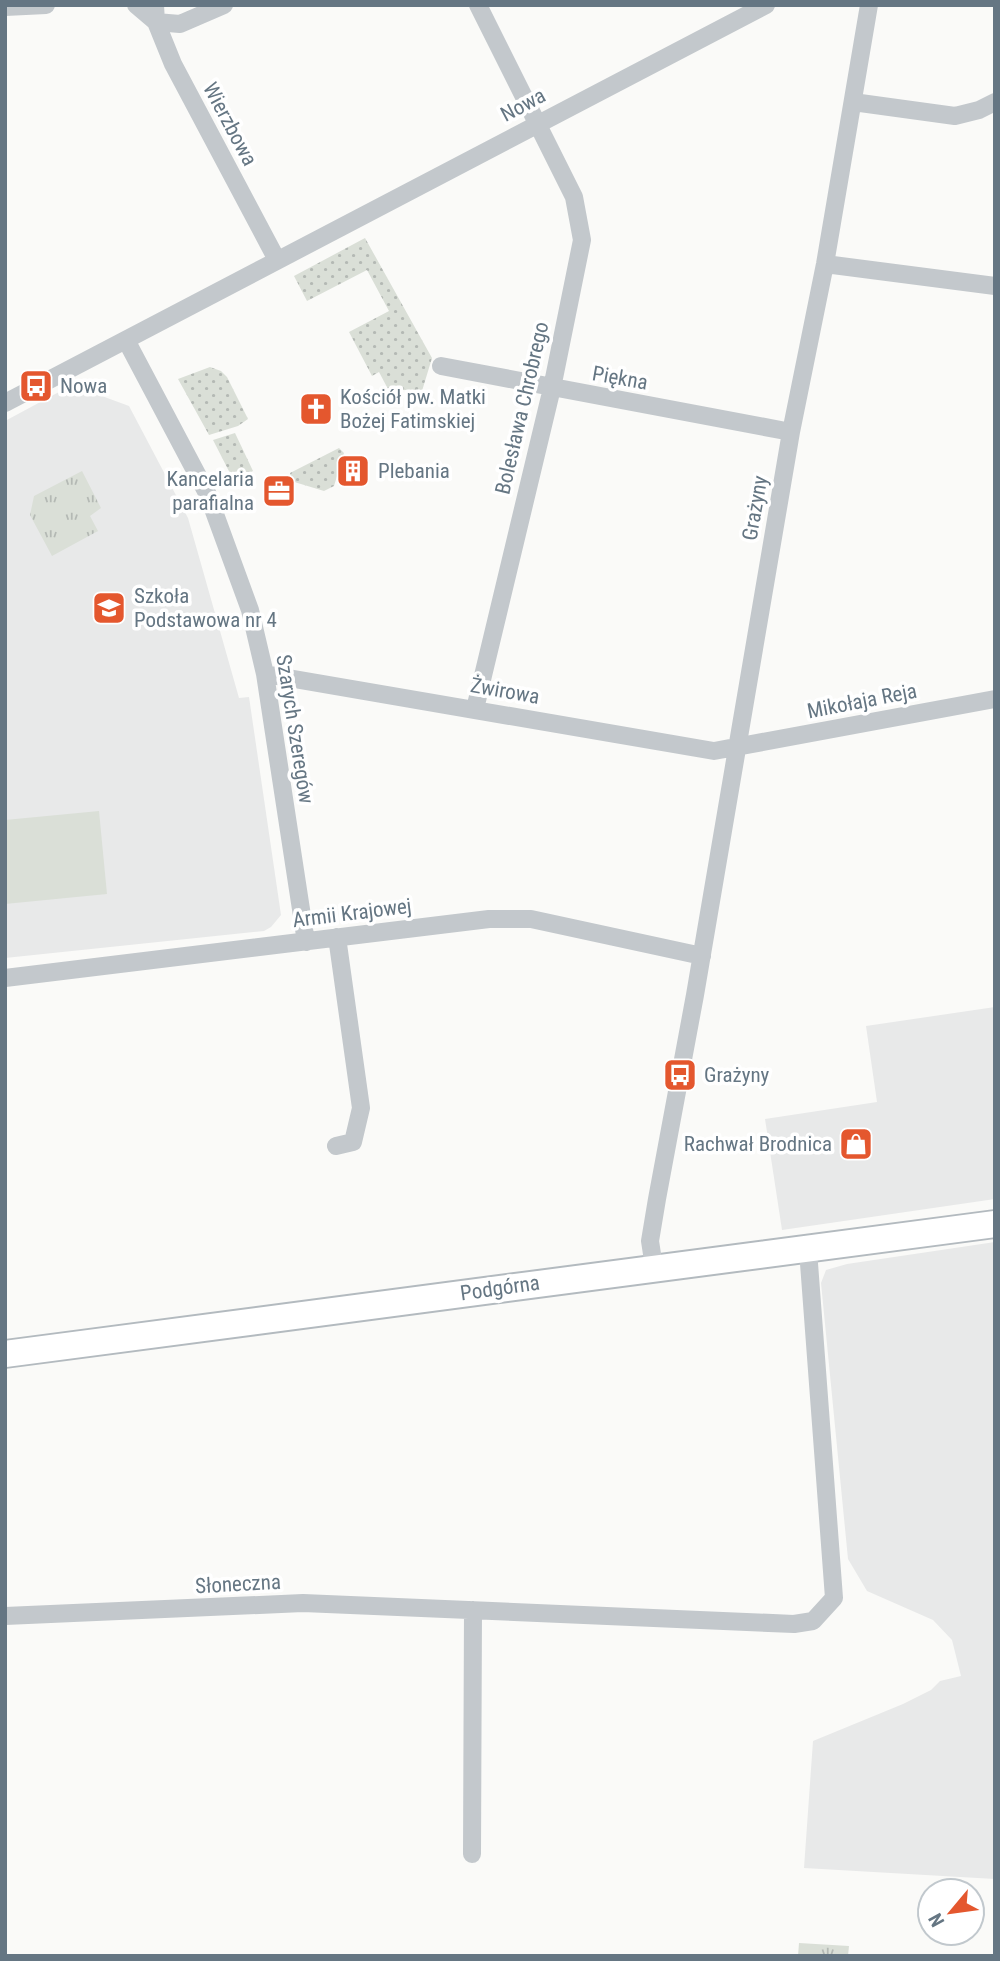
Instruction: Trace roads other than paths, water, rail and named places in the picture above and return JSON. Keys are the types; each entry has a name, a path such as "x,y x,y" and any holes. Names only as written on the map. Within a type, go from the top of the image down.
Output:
{"main road":[{"name":"Podgórna","path":"5,1354 995,1224"}],"street":[{"path":"5,6 46,5"},
{"path":"136,5 180,24 223,5"},
{"name":"Bolesława Chrobrego","path":"475,709 552,388 582,240 574,197 478,5"},
{"name":"Nowa","path":"5,403 766,5"},
{"name":"Grażyny","path":"654,1267 650,1241 702,956 791,432 825,264 869,5"},
{"name":"Wierzbowa","path":"155,13 173,64 277,260"},
{"path":"853,102 956,116 979,110 995,102"},
{"path":"825,264 995,286"},
{"name":"Szarych Szeregów","path":"126,340 208,495 250,610 265,674 306,942"},
{"name":"Piękna","path":"441,366 791,432"},
{"name":"Żwirowa","path":"265,674 714,751 737,747"},
{"name":"Mikołaja Reja","path":"737,747 995,699"},
{"name":"Armii Krajowej","path":"5,978 489,919 531,919 702,956"},
{"path":"336,1146 354,1142 360,1108 337,937"},
{"name":"Słoneczna","path":"5,1616 303,1603 794,1624 813,1621 834,1598 808,1250"},
{"path":"472,1854 473,1610"}],"place":[{"name":"Nowa","path":"36,386"},
{"name":"Kościół pw. Matki Bożej Fatimskiej","path":"316,409"},
{"name":"Plebania","path":"353,471"},
{"name":"Kancelaria parafialna","path":"279,491"},
{"name":"Szkoła Podstawowa nr 4","path":"109,608"},
{"name":"Grażyny","path":"680,1075"},
{"name":"Rachwał Brodnica","path":"856,1144"}]}
